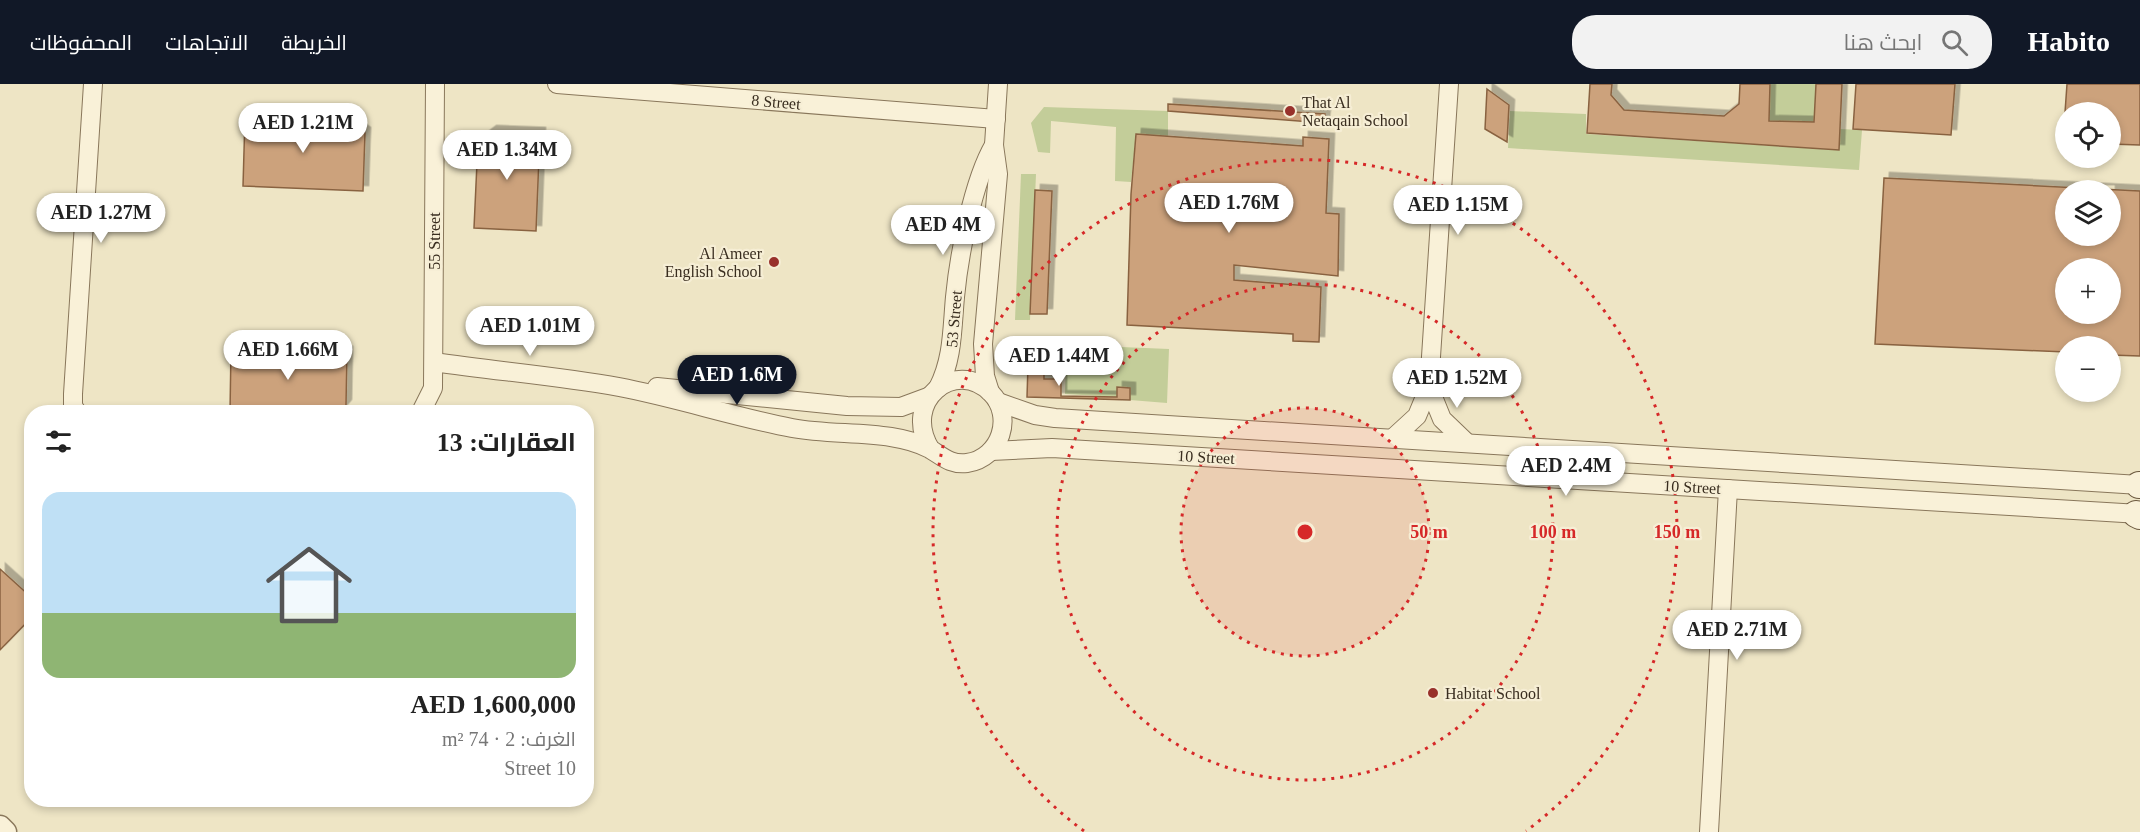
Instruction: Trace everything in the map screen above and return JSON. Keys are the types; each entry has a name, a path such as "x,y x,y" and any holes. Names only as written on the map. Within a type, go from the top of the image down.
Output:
{"street":[{"path":"73,405 93,84"},
{"name":"55 Street","path":"434,362 435,84"},
{"name":"8 Street","path":"557,84 996,119"},
{"name":"53 Street","path":"994,397 985,376 983,344 998,174 994,145 998,84"},
{"path":"1393,438 1417,416 1429,387 1449,84"},
{"name":"53 Street","path":"933,393 950,360 957,283 972,208 986,160 994,145"},
{"path":"425,405 433,388 434,362 621,388 810,431 900,439 931,450"},
{"path":"621,388 644,386 847,406 901,407 951,382 964,381 978,384 994,397 1003,427 992,451 968,463 941,458 931,450 923,438 920,424 922,410 933,393"},
{"path":"1429,387 1442,419 1467,443"},
{"name":"10 Street","path":"994,397 1035,415 1055,418 2140,485"},
{"path":"759,420 755,408 762,398"},
{"name":"10 Street","path":"992,451 1052,448 2139,515"},
{"path":"1709,832 1728,489"},
{"path":"0,827 5,832"}],"green space":[{"path":"1770,84 1816,84 1814,122 1769,121"},
{"path":"1044,107 1168,111 1168,136 1136,134 1131,182 1115,181 1116,127 1051,121 1050,153 1038,152 1031,123"},
{"path":"1510,111 1586,114 1586,134 1838,150 1840,129 1862,130 1859,170 1508,148"},
{"path":"1021,174 1036,174 1030,320 1015,320"},
{"path":"1121,347 1169,349 1167,403 1130,400 1129,388 1118,387 1117,397 1065,394 1066,360 1119,365"}],"building":[{"path":"1590,84 1612,84 1611,95 1624,110 1724,116 1739,104 1740,84 1770,84 1769,121 1814,122 1816,84 1842,84 1839,150 1587,133"},
{"path":"1856,84 1955,84 1951,135 1853,129"},
{"path":"2067,84 2140,84 2140,145 2121,144 2121,102 2066,102"},
{"path":"1487,89 1509,105 1507,142 1485,129"},
{"path":"1168,104 1325,114 1324,123 1168,111"},
{"path":"245,117 348,121 365,133 363,191 243,186"},
{"path":"491,131 540,133 536,231 474,228 478,141"},
{"path":"1136,134 1303,146 1303,137 1329,139 1326,213 1339,214 1338,276 1234,265 1234,280 1321,287 1319,342 1293,341 1293,334 1127,325 1131,194"},
{"path":"1884,178 2055,187 2055,246 2121,246 2121,190 2140,191 2140,356 2121,355 2121,336 2055,336 2055,352 1875,344"},
{"path":"1035,190 1052,191 1047,314 1030,314"},
{"path":"231,350 347,352 346,405 230,405"},
{"path":"1028,365 1044,365 1044,379 1061,379 1061,396 1117,397 1117,387 1130,388 1130,400 1027,397"},
{"path":"0,569 24,591 24,625 0,650"}],"place":[{"name":"That Al Netaqain School","path":"1290,111"},
{"name":"Al Ameer English School","path":"774,262"},
{"name":"Habitat School","path":"1433,693"}]}
